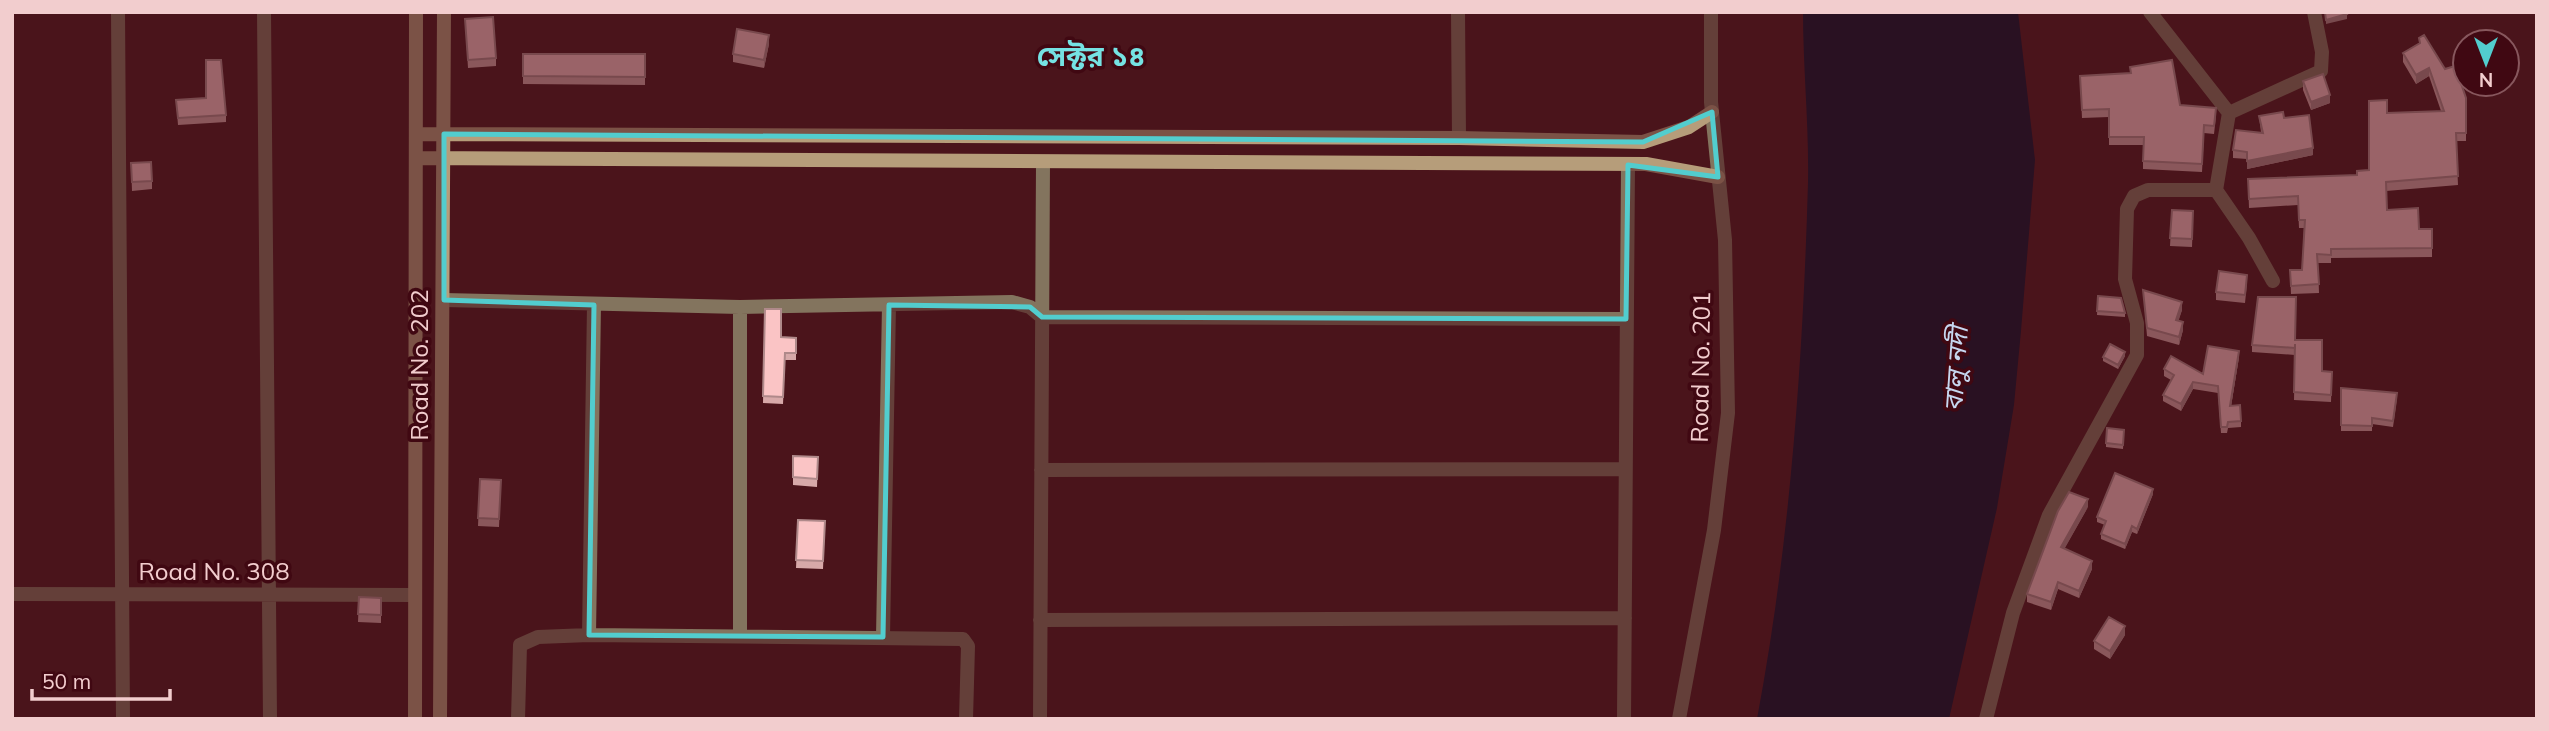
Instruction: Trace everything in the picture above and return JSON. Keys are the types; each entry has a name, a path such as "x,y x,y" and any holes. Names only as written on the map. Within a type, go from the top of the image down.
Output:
{"street":[{"path":"118,12 123,719"},
{"path":"264,12 270,719"},
{"name":"Road No. 202","path":"415,719 416,12"},
{"name":"Road No. 202","path":"440,719 444,12"},
{"path":"1458,12 1459,138"},
{"name":"Road No. 201","path":"1679,719 1714,530 1728,413 1725,240 1712,112 1711,12"},
{"path":"2150,12 2229,113 2216,190 2273,281"},
{"path":"2229,113 2321,71 2322,52 2314,12"},
{"path":"416,134 1459,138 1643,142 1677,132 1712,112"},
{"path":"416,158 1628,165 1679,167 1718,177"},
{"path":"1040,719 1043,163"},
{"path":"1624,719 1623,469 1628,165"},
{"path":"1986,719 2013,613 2049,515 2137,355 2137,323 2125,279 2127,209 2134,196 2148,190 2216,190"},
{"path":"444,300 740,307 1012,302 1030,307 1042,317 1626,319"},
{"path":"589,635 594,305"},
{"path":"883,637 889,305"},
{"path":"740,307 740,635"},
{"path":"1041,470 1623,469"},
{"name":"Road No. 308","path":"12,594 415,595"},
{"path":"1040,620 1625,618"},
{"path":"518,719 520,645 538,637 740,635 963,639 967,642 966,719"}],"highlighted area":[{"path":"1712,112 1718,177 1628,165 1626,319 1042,317 1030,307 889,305 883,637 589,635 594,305 444,300 444,134 1643,142"}],"water":[{"name":"বালু নদী","path":"1803,12 2018,12 2035,160 2014,405 1997,508 1949,719 1757,719 1786,519 1803,317 1808,139"}],"building":[{"path":"2325,12 2346,12 2347,14 2326,20"},
{"path":"493,17 496,58 468,60 465,19"},
{"path":"737,29 769,35 764,60 733,54"},
{"path":"2424,35 2445,69 2451,67 2451,98 2466,98 2466,133 2456,133 2458,176 2386,182 2387,210 2418,208 2419,229 2432,229 2432,248 2331,249 2331,255 2317,254 2319,284 2291,286 2290,270 2302,270 2305,220 2299,220 2298,196 2249,199 2248,179 2357,175 2357,171 2369,170 2369,101 2387,100 2387,113 2444,111 2429,68 2416,75 2403,53 2420,43 2419,38"},
{"path":"523,54 645,54 645,77 523,76"},
{"path":"206,60 221,60 226,115 178,118 176,100 206,98"},
{"path":"2172,60 2180,105 2216,108 2214,126 2204,125 2202,164 2143,161 2144,137 2109,137 2109,109 2082,110 2080,76 2131,73 2130,67"},
{"path":"2323,74 2330,95 2311,102 2303,81"},
{"path":"2283,112 2284,118 2309,115 2313,148 2247,161 2247,152 2233,150 2236,130 2263,133 2259,116"},
{"path":"151,162 152,181 132,182 131,163"},
{"path":"2172,210 2193,211 2192,239 2170,238"},
{"path":"2219,271 2247,275 2245,295 2216,292"},
{"path":"2143,290 2182,302 2176,320 2183,322 2179,337 2147,328"},
{"path":"2098,296 2121,298 2125,313 2097,311"},
{"path":"2258,297 2296,297 2295,340 2322,340 2322,371 2332,372 2331,395 2294,392 2295,348 2252,345"},
{"path":"765,309 781,309 781,337 796,338 796,353 785,353 783,397 763,396"},
{"path":"2110,344 2125,352 2118,365 2103,357"},
{"path":"2208,346 2239,351 2230,406 2240,405 2241,421 2228,422 2227,427 2221,427 2218,386 2193,382 2181,404 2163,395 2174,375 2164,369 2171,356 2203,374"},
{"path":"2341,388 2397,393 2393,421 2372,418 2372,426 2341,425"},
{"path":"2107,428 2124,430 2123,445 2106,443"},
{"path":"793,456 818,457 817,479 793,477"},
{"path":"2115,473 2153,489 2137,529 2132,526 2125,544 2101,534 2106,521 2097,517"},
{"path":"480,479 501,480 499,519 478,518"},
{"path":"2069,492 2088,499 2061,547 2092,561 2079,591 2058,582 2051,602 2027,594 2058,511"},
{"path":"798,520 825,521 823,561 796,560"},
{"path":"359,597 381,598 381,615 358,614"},
{"path":"2109,617 2125,626 2110,651 2094,641"}],"district":[{"name":"সেক্টর ১৪","path":"1091,56"}]}
